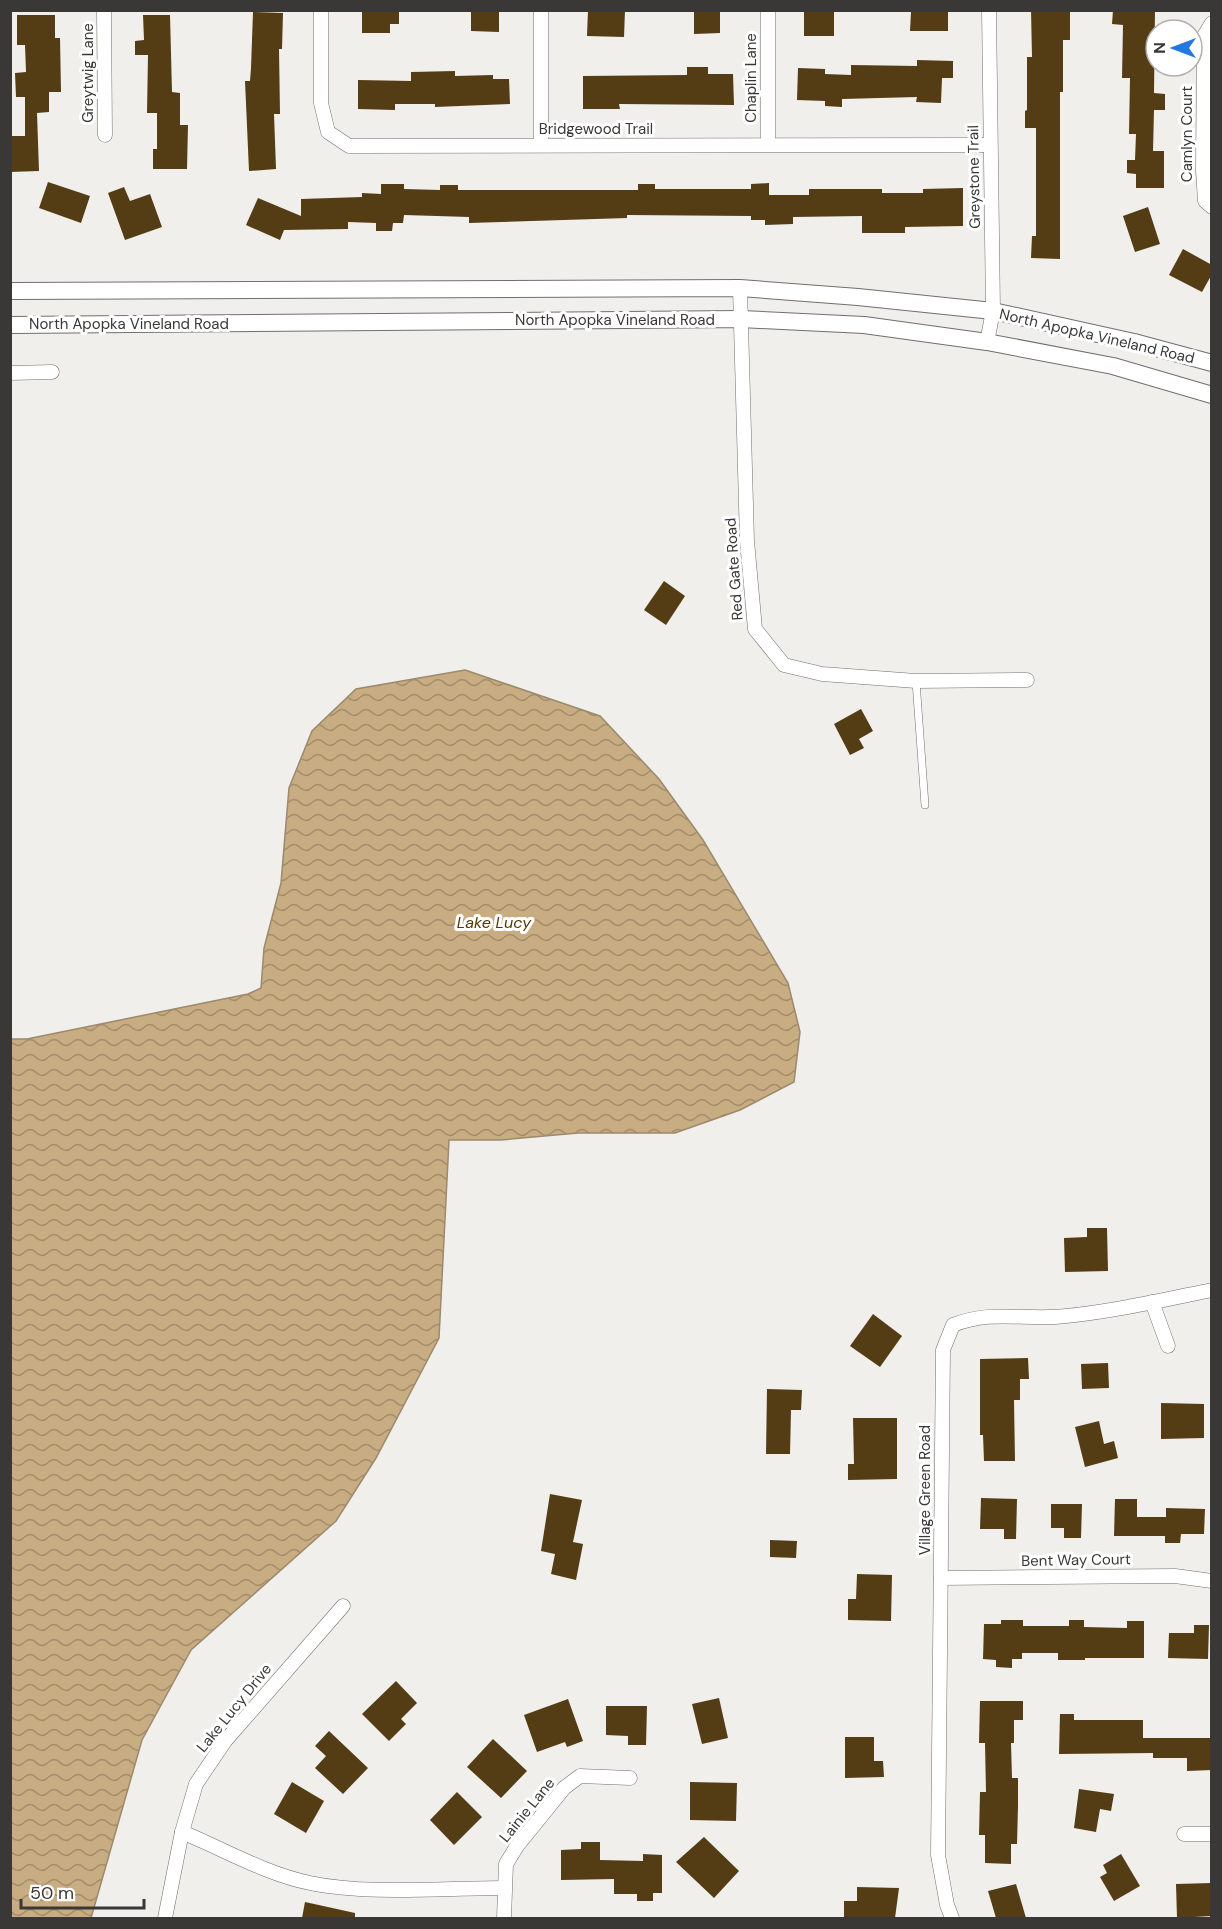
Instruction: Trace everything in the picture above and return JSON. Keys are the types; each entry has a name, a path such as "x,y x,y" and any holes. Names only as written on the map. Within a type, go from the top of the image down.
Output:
{"street":[{"name":"Greytwig Lane","path":"104,10 105,135"},
{"name":"Bridgewood Trail","path":"321,10 321,103 328,132 349,146 990,145"},
{"path":"541,10 542,145"},
{"name":"Chaplin Lane","path":"768,10 768,144"},
{"name":"Greystone Trail","path":"987,342 993,311 989,10"},
{"name":"Camlyn Court","path":"1212,23 1204,36 1203,170 1205,201 1212,207"},
{"name":"North Apopka Vineland Road","path":"10,291 741,288 993,311 1134,342 1212,363"},
{"name":"Red Gate Road","path":"741,288 747,541 755,629 784,665 822,674 916,681 1027,680"},
{"name":"North Apopka Vineland Road","path":"10,325 741,319 864,325 987,342 1113,366 1212,395"},
{"path":"10,373 52,372"},
{"name":"Village Green Road","path":"952,1918 947,1905 938,1855 942,1350 952,1325 973,1317 1063,1317 1212,1290"},
{"path":"1152,1302 1168,1346"},
{"name":"Bent Way Court","path":"941,1578 1175,1576 1212,1581"},
{"name":"Lake Lucy Drive","path":"165,1918 182,1832 196,1784 225,1741 344,1606"},
{"name":"Lainie Lane","path":"504,1918 503,1888 506,1864 517,1846 564,1788 580,1776 630,1778"},
{"path":"182,1832 278,1873 309,1883 351,1888 503,1888"},
{"path":"1184,1834 1212,1834"}],"lane":[{"path":"916,681 925,805"}],"water":[{"name":"Lake Lucy","path":"465,670 600,716 659,779 703,840 788,983 800,1032 794,1082 740,1110 675,1133 578,1133 501,1140 449,1140 439,1338 376,1458 336,1521 191,1650 142,1740 91,1918 11,1918 11,1039 27,1039 248,994 261,988 264,948 281,883 289,788 312,731 356,689"}],"building":[{"path":"362,10 399,11 399,24 390,24 390,33 362,33"},
{"path":"471,10 499,10 499,32 471,31"},
{"path":"588,10 625,10 624,37 587,36"},
{"path":"694,10 720,10 720,33 694,34"},
{"path":"804,10 834,10 834,36 804,36"},
{"path":"948,10 948,31 910,31 911,12"},
{"path":"1031,10 1070,10 1070,40 1063,40 1063,92 1060,92 1060,259 1031,258 1032,236 1036,236 1036,128 1025,128 1025,111 1027,110 1027,57 1032,57"},
{"path":"1113,10 1155,10 1155,18 1144,18 1144,78 1154,78 1154,93 1165,94 1165,110 1154,110 1153,151 1164,151 1164,188 1136,188 1136,174 1127,173 1127,160 1135,160 1136,134 1129,134 1130,78 1122,78 1123,25 1112,24"},
{"path":"253,12 283,13 282,49 279,49 280,114 274,114 276,169 249,171 245,81 250,81"},
{"path":"17,15 55,15 55,38 60,38 61,92 49,92 49,112 37,113 39,171 10,172 10,136 25,136 25,97 16,97 15,73 26,72 25,45 17,45"},
{"path":"143,15 170,15 172,92 180,93 180,125 188,125 187,169 153,169 153,149 157,149 157,113 147,113 148,55 135,55 135,41 144,40"},
{"path":"917,60 953,61 953,78 942,78 941,103 916,102 917,97 842,99 842,107 825,106 825,101 797,100 798,68 825,69 825,74 851,75 851,65 917,66"},
{"path":"687,67 708,67 708,74 733,74 734,105 619,104 620,109 583,109 583,76 687,75"},
{"path":"455,71 455,76 493,75 493,79 509,79 510,104 435,107 435,104 395,104 395,110 358,109 358,80 411,81 411,72"},
{"path":"48,182 90,196 81,223 39,208"},
{"path":"769,183 769,195 809,195 809,189 882,189 882,193 923,193 923,189 963,188 963,226 905,227 905,233 862,233 862,216 793,217 793,224 765,225 765,220 751,220 751,216 627,215 627,218 469,223 469,217 404,215 403,223 393,223 392,231 376,231 376,223 348,222 348,229 284,230 280,240 246,225 258,198 301,216 301,199 362,197 362,193 381,194 381,184 404,184 404,189 440,190 440,185 458,185 458,190 638,190 638,184 655,184 655,189 751,189 751,184"},
{"path":"124,187 130,201 150,194 162,227 125,240 108,193"},
{"path":"1148,207 1160,244 1135,252 1123,216"},
{"path":"1183,249 1212,265 1212,274 1202,292 1169,275"},
{"path":"664,581 685,596 666,625 644,610"},
{"path":"861,709 873,731 859,739 864,748 850,755 834,724"},
{"path":"1087,1228 1107,1228 1108,1271 1065,1272 1064,1238 1087,1237"},
{"path":"873,1314 902,1336 880,1367 850,1346"},
{"path":"1028,1358 1029,1379 1020,1379 1020,1400 1014,1400 1015,1461 984,1461 983,1435 980,1435 980,1359"},
{"path":"1108,1363 1109,1388 1082,1389 1081,1364"},
{"path":"767,1389 802,1390 801,1410 791,1410 790,1454 766,1454"},
{"path":"1161,1403 1204,1404 1204,1438 1161,1439"},
{"path":"853,1418 897,1418 897,1479 848,1480 848,1464 854,1464"},
{"path":"1099,1421 1104,1444 1114,1441 1118,1458 1085,1467 1075,1427"},
{"path":"550,1494 582,1500 573,1542 583,1544 576,1580 551,1574 555,1554 541,1551"},
{"path":"981,1498 1017,1499 1016,1539 1004,1539 1004,1529 980,1529"},
{"path":"1115,1499 1137,1499 1137,1517 1166,1517 1166,1508 1205,1509 1204,1534 1181,1534 1180,1543 1165,1543 1165,1536 1114,1536"},
{"path":"1051,1504 1082,1504 1081,1538 1064,1538 1064,1528 1051,1528"},
{"path":"770,1540 797,1541 796,1558 770,1557"},
{"path":"857,1574 892,1575 891,1621 848,1620 848,1599 856,1599"},
{"path":"1001,1620 1023,1620 1023,1626 1069,1626 1069,1620 1084,1620 1084,1627 1127,1628 1127,1621 1144,1621 1144,1658 1058,1660 1058,1653 1022,1653 1022,1659 1012,1659 1012,1668 996,1667 996,1660 983,1659 984,1624 1001,1624"},
{"path":"1194,1625 1209,1625 1208,1659 1168,1658 1169,1633 1194,1633"},
{"path":"396,1681 417,1703 401,1719 406,1724 389,1741 362,1714"},
{"path":"719,1698 728,1738 702,1744 692,1704"},
{"path":"568,1699 583,1741 567,1747 565,1742 537,1752 524,1715"},
{"path":"980,1701 1023,1701 1023,1720 1014,1720 1014,1743 1011,1743 1012,1778 1018,1778 1018,1806 1017,1844 1011,1844 1011,1864 985,1863 985,1835 979,1835 980,1792 986,1792 985,1743 979,1743"},
{"path":"606,1706 647,1706 646,1745 628,1745 628,1736 606,1735"},
{"path":"1060,1714 1074,1714 1074,1720 1143,1720 1143,1738 1212,1738 1212,1770 1187,1771 1187,1758 1153,1758 1153,1753 1059,1754"},
{"path":"329,1731 368,1768 343,1794 315,1768 326,1756 315,1746"},
{"path":"845,1737 874,1737 874,1761 883,1761 884,1777 845,1778"},
{"path":"493,1739 527,1771 501,1798 467,1767"},
{"path":"292,1782 324,1801 306,1833 274,1814"},
{"path":"690,1782 737,1783 736,1821 690,1820"},
{"path":"1079,1789 1114,1794 1111,1811 1100,1809 1096,1832 1074,1828"},
{"path":"457,1792 482,1817 454,1845 430,1820"},
{"path":"704,1837 739,1871 714,1898 676,1862"},
{"path":"581,1842 600,1842 600,1860 643,1861 643,1854 662,1855 662,1893 653,1893 653,1901 637,1901 637,1894 614,1894 614,1879 561,1880 561,1850 581,1849"},
{"path":"1121,1854 1140,1886 1114,1901 1100,1877 1107,1873 1103,1865"},
{"path":"1212,1883 1212,1916 1177,1918 1176,1884"},
{"path":"1016,1884 1026,1918 996,1918 988,1891"},
{"path":"857,1887 899,1888 895,1918 844,1918 844,1901 857,1901"},
{"path":"305,1902 355,1913 355,1918 302,1918"}]}
